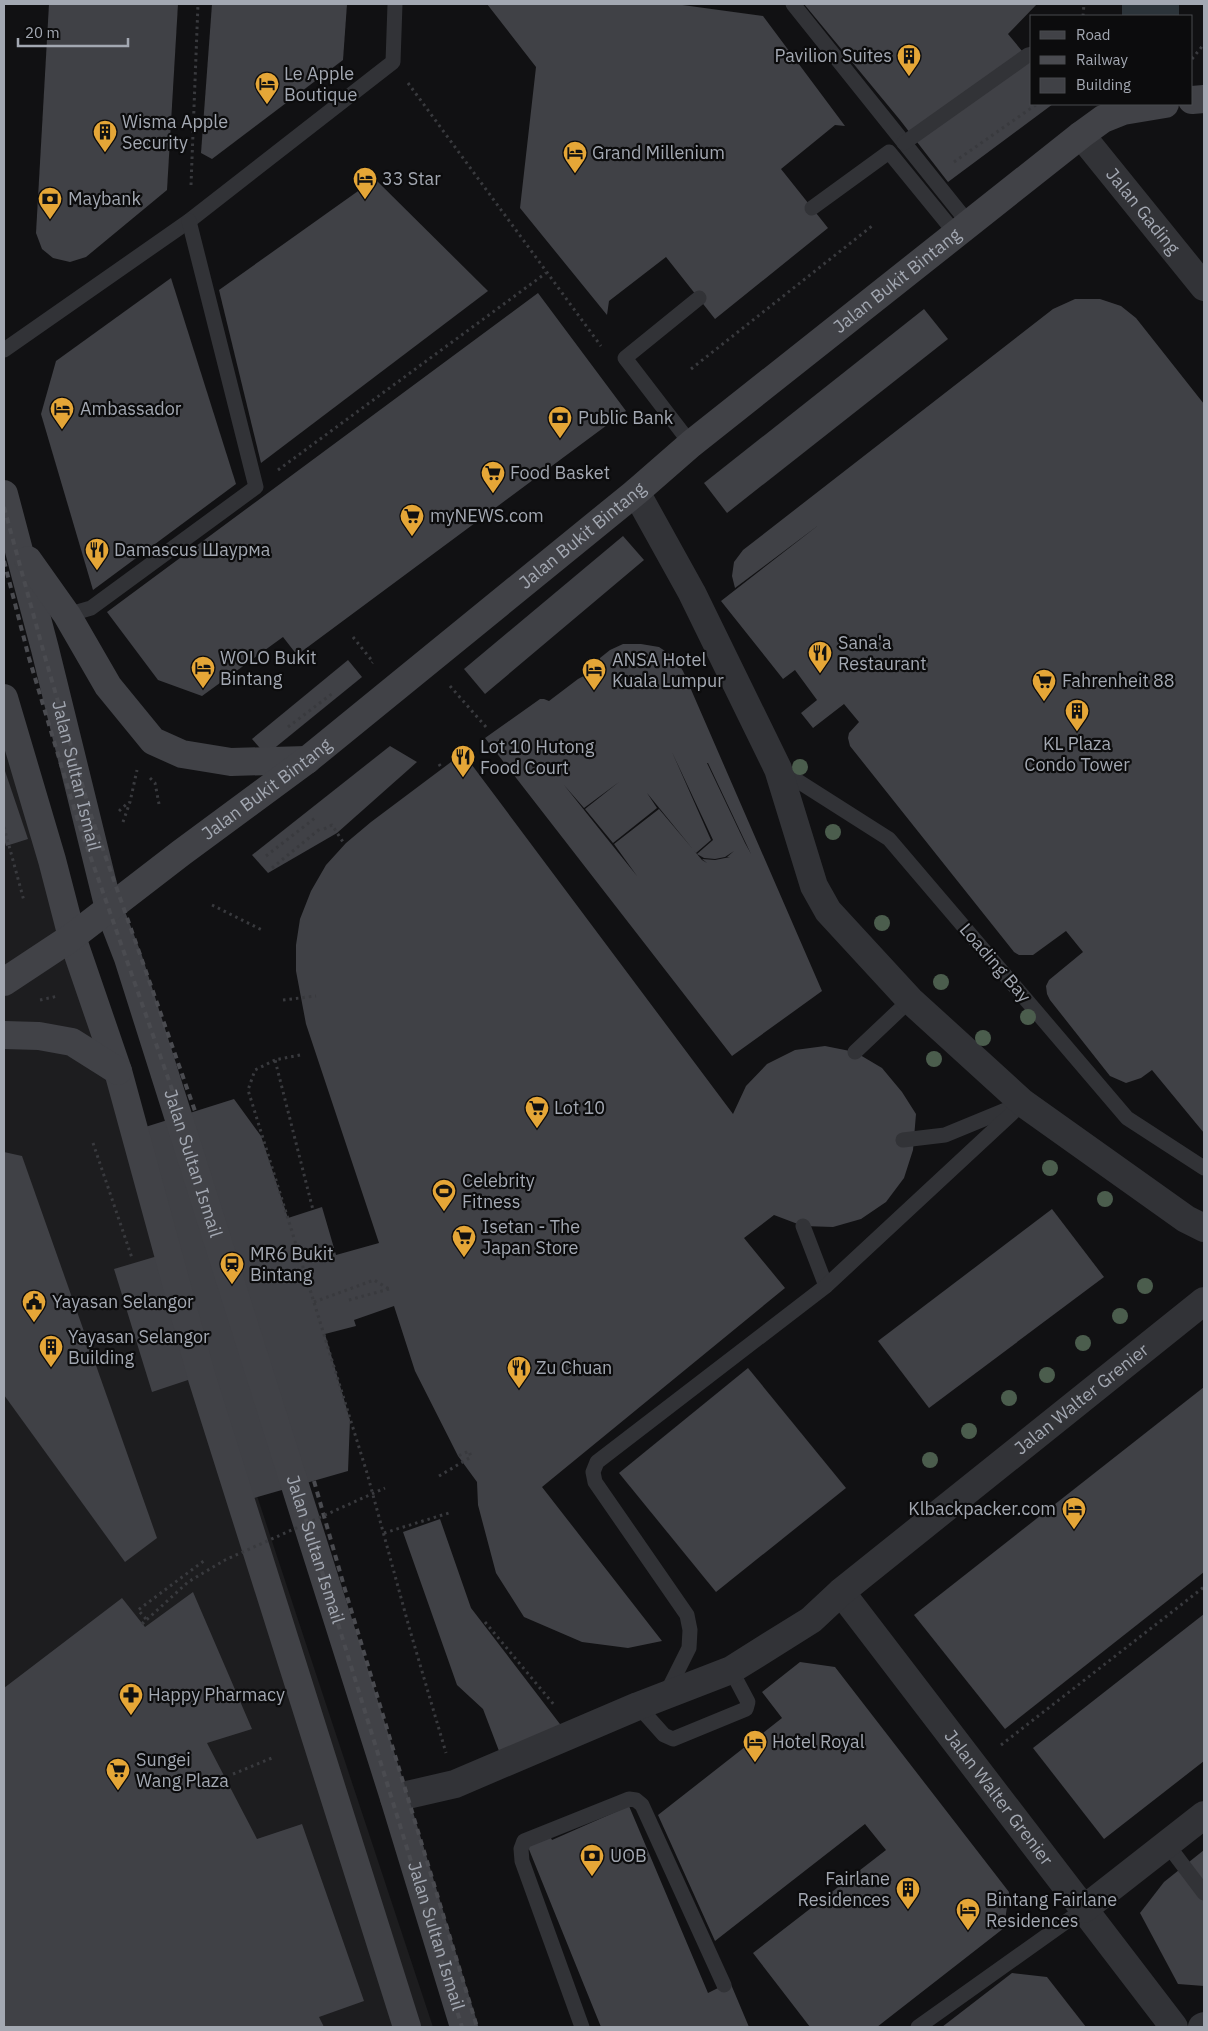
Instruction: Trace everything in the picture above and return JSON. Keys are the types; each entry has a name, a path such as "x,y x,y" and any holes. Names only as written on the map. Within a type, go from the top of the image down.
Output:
{"main road":[{"name":"Jalan Bukit Bintang","path":"4,982 72,936 180,853 307,760 636,492 691,444 1081,135 1120,107 1150,105"},
{"name":"Jalan Sultan Ismail","path":"4,494 109,908 128,958 394,1798 464,2027"},
{"path":"18,547 67,615 108,686 153,741 182,754 231,762 307,760"},
{"path":"4,698 52,860 72,936 118,1071 202,1378 406,2027"},
{"path":"4,1035 39,1036 72,1042 118,1071"}],"street":[{"name":"Jalan Gading","path":"1081,135 1204,288"},
{"path":"636,492 688,584 778,769 814,886 828,911 910,1000 1023,1103 1186,1220 1204,1228"},
{"name":"Jalan Walter Grenier","path":"394,1798 455,1784 638,1706 731,1670 811,1620 841,1592 1204,1301"},
{"name":"Jalan Walter Grenier","path":"841,1592 1174,2027"},
{"path":"1084,1909 1204,1815"}],"lane":[{"path":"4,350 189,221 393,62 395,4"},
{"path":"793,4 904,143 963,230"},
{"path":"904,143 1030,54"},
{"path":"812,208 889,152 963,230"},
{"path":"67,615 91,608 256,487 189,221"},
{"path":"691,444 625,358 699,298"},
{"name":"Loading Bay","path":"778,769 889,839 1127,1118 1204,1168"},
{"path":"855,1052 910,1000"},
{"path":"903,1140 945,1135 1023,1103"},
{"path":"666,1695 690,1648 690,1630 687,1615 595,1482 593,1472 597,1462 826,1286 1023,1103"},
{"path":"803,1226 826,1286"},
{"path":"638,1706 664,1736 673,1739 746,1709 748,1702 731,1670"},
{"path":"582,2027 522,1861 521,1849 524,1841 629,1799 636,1800 642,1805 724,1985"},
{"path":"1167,1844 1204,1893"},
{"path":"918,2027 1084,1909"}],"path":[{"path":"189,221 198,4"},
{"path":"1193,59 1204,44"},
{"path":"393,62 546,273 603,348"},
{"path":"948,166 1036,105"},
{"path":"691,369 872,226"},
{"path":"256,487 546,273"},
{"path":"353,636 373,662 366,668"},
{"path":"313,708 335,691"},
{"path":"439,764 442,769"},
{"path":"121,827 130,802 138,766 156,783 159,804"},
{"path":"266,856 314,818"},
{"path":"272,868 322,829 332,824 343,842"},
{"path":"4,827 24,901"},
{"path":"212,905 264,931"},
{"path":"283,1000 316,996"},
{"path":"300,1055 275,1060 255,1070 248,1090 367,1473 447,1756"},
{"path":"275,1060 313,1210"},
{"path":"93,1143 134,1263"},
{"path":"314,1302 374,1280 389,1289 349,1300"},
{"path":"439,1476 471,1457 469,1451 458,1456"},
{"path":"205,1560 138,1610 146,1619 142,1624 188,1582 225,1560 386,1488"},
{"path":"384,1534 452,1512"},
{"path":"974,1765 1204,1588"},
{"path":"484,1622 556,1708"},
{"path":"232,1774 272,1758"}],"shaded area":[{"path":"1122,4 1179,4 1179,15 1122,15"},
{"path":"4,732 101,1025 433,2027 4,2027"}],"building":[{"path":"49,4 178,4 167,190 86,257 70,262 53,258 42,249 36,233"},
{"path":"212,4 347,4 343,60 212,159 201,153"},
{"path":"487,4 675,4 763,16 845,126 835,125 781,169 828,228 715,319 666,257 609,301 607,315 520,208 536,67"},
{"path":"804,4 1037,4 1008,34 1030,61 1030,105 1052,105 948,182 900,120"},
{"path":"375,179 488,291 261,463 219,290"},
{"path":"171,278 236,484 93,590 41,414 56,361"},
{"path":"538,293 626,411 297,655 283,637 202,696 158,680 107,612"},
{"name":"Fahrenheit 88","path":"1075,299 1100,299 1121,306 1136,318 1204,404 1204,1133 1152,1070 1141,1078 1126,1083 1110,1076 1050,1000 1046,986 1049,980 1083,952 1066,931 1033,955 1019,955 1014,952 850,746 849,733 859,722 844,704 813,728 801,713 817,700 795,670 783,679 721,601 820,524 735,588 732,576 734,562 743,550 1053,309"},
{"path":"924,309 948,339 727,513 704,483"},
{"path":"623,536 644,560 485,694 464,669"},
{"path":"623,644 659,647 674,657 683,671 822,991 732,1056 485,738 540,699 549,701 578,679 597,669 600,658 610,650","holes":["672,752 713,840 697,854 704,858 715,859 725,857 734,851 727,857 730,857 715,860 702,859 707,863 702,860 696,853 711,840","708,763 751,854 745,843","619,782 585,809 613,843 657,808 647,793 693,849 659,809 614,844 637,876 564,785 584,808"]},
{"path":"348,660 362,677 266,755 252,739"},
{"path":"390,746 417,762 337,833 268,873 252,855"},
{"name":"Lot 10","path":"463,753 733,1114 746,1086 767,1064 795,1050 825,1046 855,1052 882,1068 902,1092 916,1114 913,1150 904,1178 886,1202 861,1219 833,1227 803,1226 774,1215 744,1238 785,1288 542,1487 662,1641 628,1648 582,1642 524,1617 496,1573 478,1505 477,1482 458,1456 415,1371 394,1306 354,1320 356,1326 325,1334 350,1420 348,1471 254,1498 197,1377 152,1392 114,1269 161,1255 139,1129 234,1099 261,1136 288,1218 322,1207 336,1255 379,1243 306,1024 296,971 296,945 300,919 311,891 326,865 346,843"},
{"path":"4,768 28,839 6,846 4,839"},
{"name":"Yayasan Selangor Building","path":"4,1152 22,1156 157,1538 125,1562 4,1395"},
{"path":"1052,1209 1104,1277 929,1408 878,1341"},
{"path":"748,1368 846,1488 716,1592 619,1473"},
{"path":"1204,1387 1204,1572 1005,1729 914,1615"},
{"path":"440,1519 471,1608 563,1728 499,1751 483,1709 457,1685 403,1532"},
{"name":"Sungei Wang Plaza","path":"193,1592 252,1729 207,1743 257,1839 302,1824 364,2001 319,2017 324,2027 4,2027 4,1688 122,1598 145,1627"},
{"path":"1204,1614 1204,1761 1104,1839 1033,1748"},
{"path":"800,1662 835,1667 1009,1892 1004,1928 877,2027 810,2027 753,1953 886,1850 865,1824 715,1941 658,1815 782,1718 762,1692"},
{"path":"629,1806 708,1993 730,1982 749,2027 601,2027 526,1842 548,1832 552,1840"},
{"path":"1204,1850 1204,1986 1178,1984 1140,1913 1164,1882"},
{"path":"1012,1973 1047,1977 1086,2027 942,2027"}],"railway":[{"path":"4,507 92,818 195,1111"},
{"path":"4,561 29,658 78,821 181,1115"},
{"path":"314,1481 477,2027"},
{"path":"296,1487 462,2027"}],"place":[{"name":"Pavilion Suites","path":"909,77"},
{"name":"Le Apple Boutique","path":"267,105"},
{"name":"Wisma Apple Security","path":"105,153"},
{"name":"Grand Millenium","path":"575,174"},
{"name":"33 Star","path":"365,200"},
{"name":"Maybank","path":"50,220"},
{"name":"Ambassador","path":"62,430"},
{"name":"Public Bank","path":"560,439"},
{"name":"Food Basket","path":"493,494"},
{"name":"myNEWS.com","path":"412,537"},
{"name":"Damascus Шаурма","path":"97,571"},
{"name":"Sana'a Restaurant","path":"820,674"},
{"name":"WOLO Bukit Bintang","path":"203,689"},
{"name":"ANSA Hotel Kuala Lumpur","path":"594,691"},
{"name":"Fahrenheit 88","path":"1044,702"},
{"name":"KL Plaza Condo Tower","path":"1077,732"},
{"name":"Lot 10 Hutong Food Court","path":"463,778"},
{"name":"Lot 10","path":"537,1129"},
{"name":"Celebrity Fitness","path":"444,1212"},
{"name":"Isetan - The Japan Store","path":"464,1258"},
{"name":"MR6 Bukit Bintang","path":"232,1285"},
{"name":"Yayasan Selangor","path":"34,1323"},
{"name":"Yayasan Selangor Building","path":"51,1368"},
{"name":"Zu Chuan","path":"519,1389"},
{"name":"Klbackpacker.com","path":"1074,1530"},
{"name":"Happy Pharmacy","path":"131,1716"},
{"name":"Hotel Royal","path":"755,1763"},
{"name":"Sungei Wang Plaza","path":"118,1791"},
{"name":"UOB","path":"592,1877"},
{"name":"Fairlane Residences","path":"908,1910"},
{"name":"Bintang Fairlane Residences","path":"968,1931"}]}
